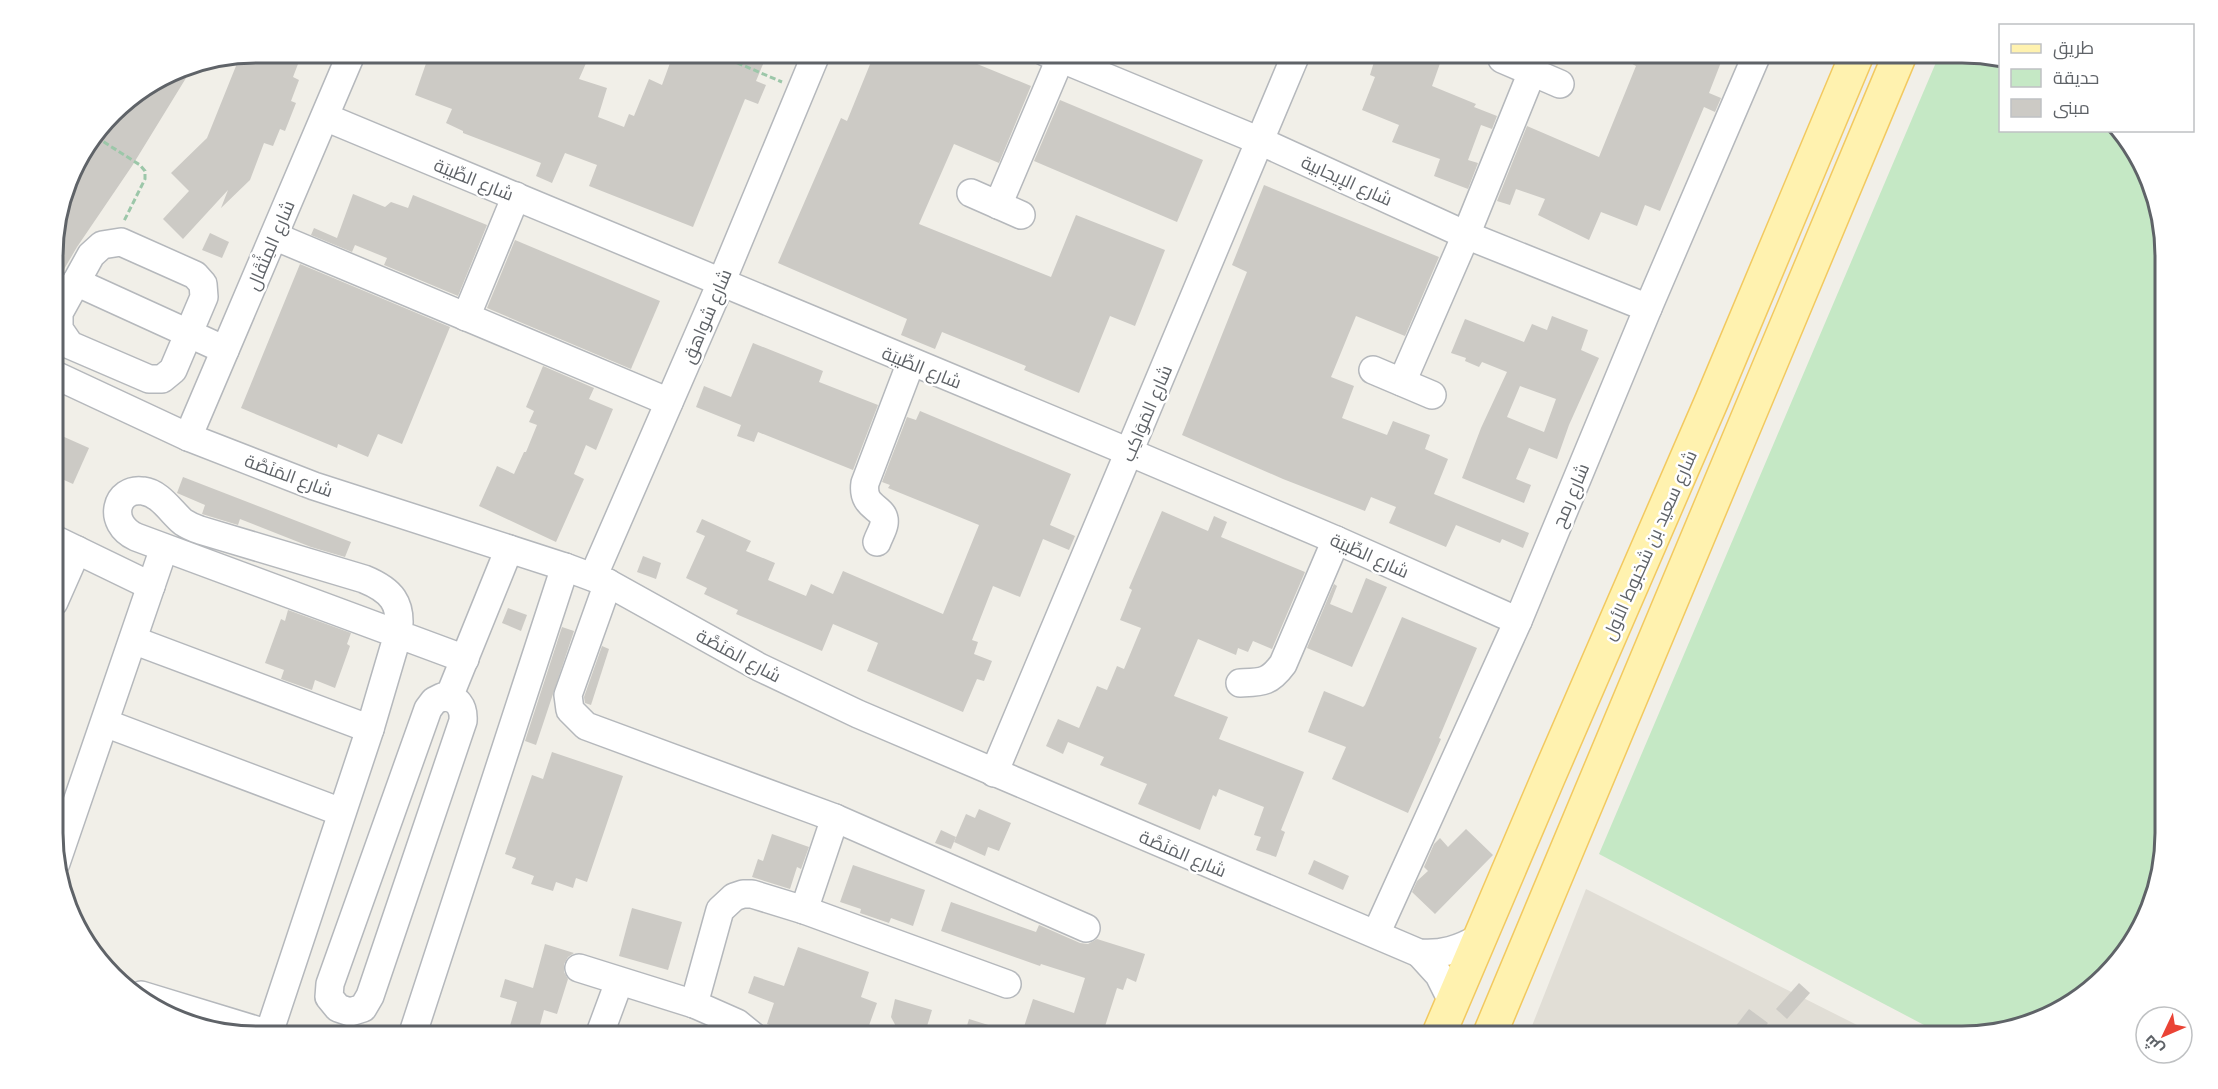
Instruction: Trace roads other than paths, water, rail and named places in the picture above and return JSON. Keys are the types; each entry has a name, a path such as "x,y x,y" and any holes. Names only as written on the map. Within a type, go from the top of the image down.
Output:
{"main road":[{"name":"شارع سعيد بن شخبوط الأول","path":"1442,1026 1712,400 1853,63"},
{"path":"1493,1026 1896,63"},
{"path":"1526,949 1523,928 1524,907 1568,798 1564,786 1554,778 1548,778"}],"street":[{"name":"شارع المِثْقَال","path":"188,437 347,63"},
{"name":"شارع شواهق","path":"812,63 669,402 601,580 568,695 570,710 586,726 835,818 1086,928"},
{"path":"971,193 1010,210 1051,63"},
{"name":"شارع الإيجابية","path":"1070,63 1260,141 1466,235 1648,308"},
{"name":"شارع المَوَاكِب","path":"994,773 1292,63"},
{"path":"1511,63 1560,84"},
{"name":"شارع رمح","path":"1376,934 1518,621 1648,308 1753,63"},
{"path":"1402,382 1466,235 1532,72"},
{"name":"شارع الطِّيبَة","path":"324,117 1129,452 1518,621"},
{"path":"466,317 516,196"},
{"path":"274,237 669,402"},
{"path":"63,304 96,249 114,242 121,242 195,274 203,284 204,297 173,370 168,375 155,380 70,345 63,336"},
{"path":"76,282 225,350"},
{"path":"877,542 884,518 881,512 866,499 865,483 911,362"},
{"path":"1373,370 1432,395"},
{"name":"شارع المَنَصَّة","path":"63,379 188,437 314,486 601,580 759,667 858,714 1419,953 1449,952 1479,938"},
{"path":"271,1026 370,729 398,634 400,619 395,601 382,586 364,579 200,530 182,521 152,493 142,490 132,492 124,497 118,506 117,516 120,525 127,533 164,548 398,634 465,659"},
{"path":"1240,683 1265,681 1274,676 1282,664 1336,540"},
{"path":"65,545 151,586"},
{"path":"63,817 105,723 164,548"},
{"path":"449,697 509,549"},
{"path":"415,1026 565,567"},
{"path":"133,640 370,729"},
{"path":"442,697 449,697 459,703 464,711 463,721 370,996 363,1008 350,1012 338,1008 329,997 330,984 428,709 434,701 442,697"},
{"path":"105,723 341,812"},
{"path":"804,910 835,818"},
{"path":"694,1004 720,910 734,897 752,894 804,910 1007,984"},
{"name":"شارع المَنَصَّة","path":"1419,953 1438,975 1452,1001"},
{"path":"579,968 694,1004 729,1019 739,1026"},
{"path":"603,1026 619,982"},
{"path":"163,1002 236,1025"}]}
